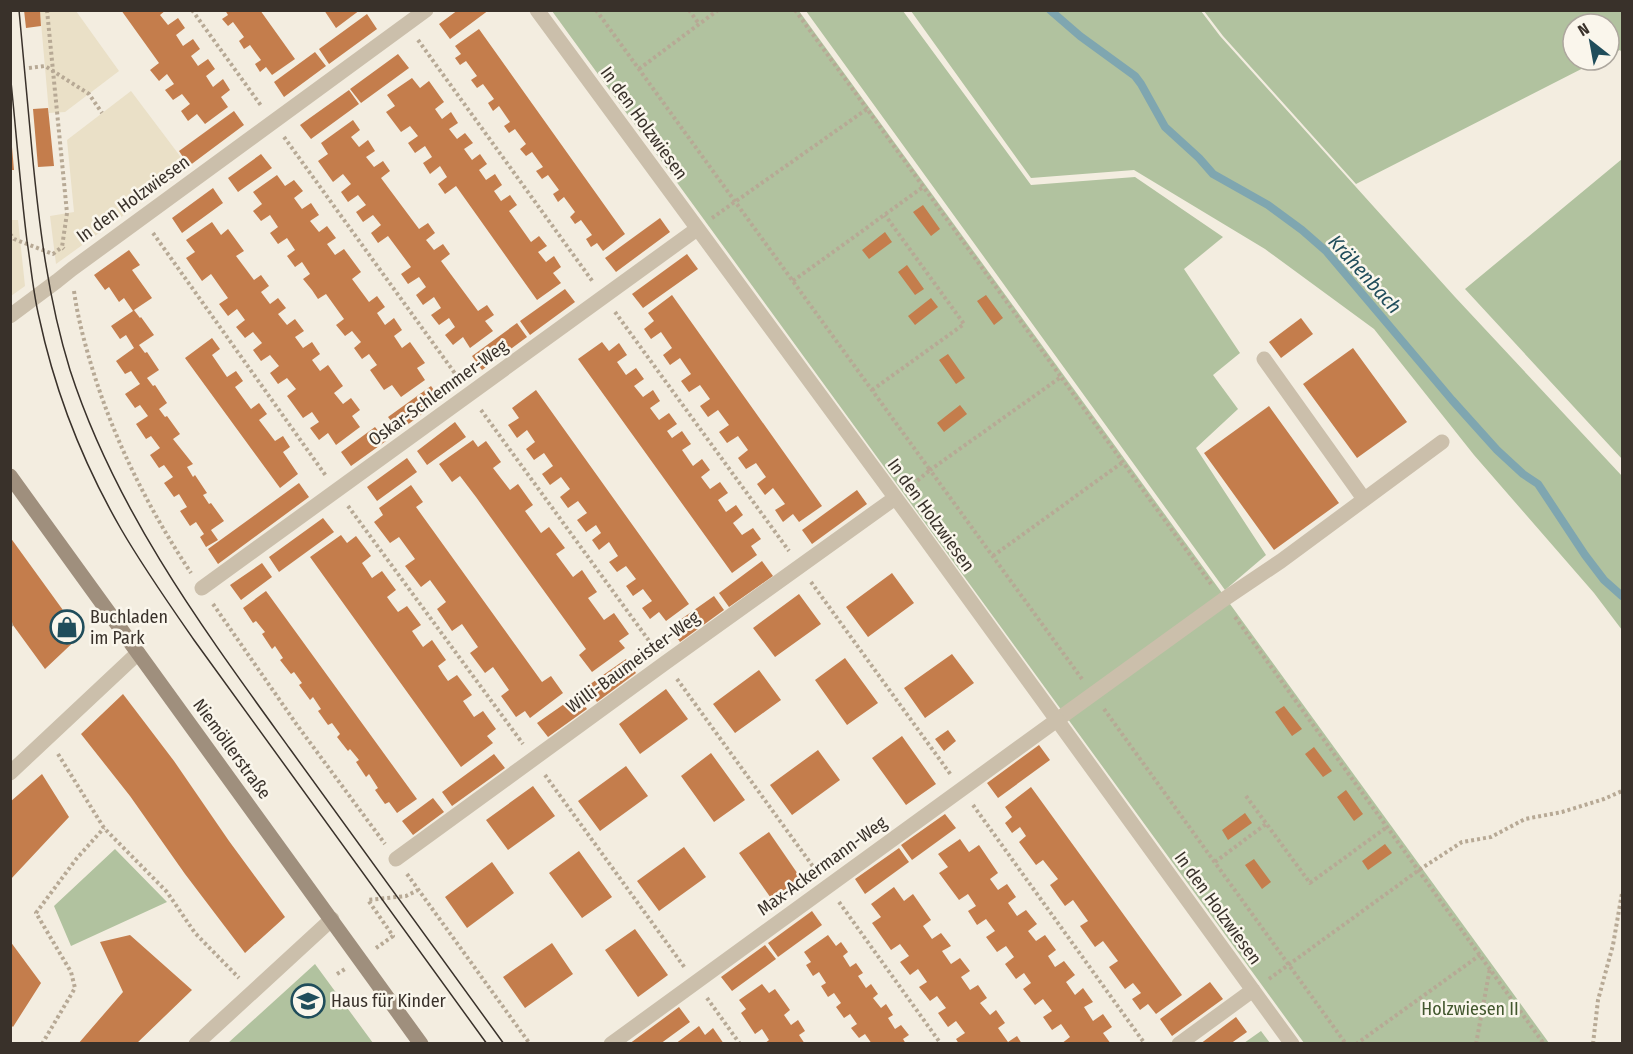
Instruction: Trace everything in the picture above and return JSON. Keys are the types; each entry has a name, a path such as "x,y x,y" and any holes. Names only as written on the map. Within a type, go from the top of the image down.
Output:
{"main road":[{"name":"Niemöllerstraße","path":"10,476 421,1044"}],"street":[{"name":"In den Holzwiesen","path":"10,315 426,10"},
{"name":"In den Holzwiesen","path":"537,10 1292,1044"},
{"name":"Oskar-Schlemmer-Weg","path":"202,588 697,229"},
{"path":"1264,359 1364,499"},
{"name":"Max-Ackermann-Weg","path":"611,1044 1223,600 1281,561 1442,442"},
{"name":"Willi-Baumeister-Weg","path":"396,859 894,498"},
{"path":"10,773 138,653"},
{"path":"196,1044 332,919"},
{"path":"1179,1044 1253,990"}],"path":[{"path":"47,10 67,213 62,247 72,269 77,313 104,407 138,481 176,549 297,725 530,1044"},
{"path":"192,10 941,1044"},
{"path":"596,10 1346,1044"},
{"path":"689,10 699,24"},
{"path":"639,69 718,10"},
{"path":"795,10 1544,1044"},
{"path":"406,25 800,567"},
{"path":"29,68 45,66 89,94 102,113"},
{"path":"697,229 867,109"},
{"path":"793,281 923,187"},
{"path":"872,391 964,324 885,215"},
{"path":"142,218 740,1044"},
{"path":"10,234 15,239 53,254 62,247"},
{"path":"930,470 1061,377"},
{"path":"993,556 1123,462"},
{"path":"48,738 104,828 167,892 195,933 252,992"},
{"path":"1253,990 1419,870 1462,842 1491,837 1525,819 1562,812 1623,791"},
{"path":"1246,796 1310,883 1387,827"},
{"path":"1215,862 1266,824"},
{"path":"42,1044 75,988 71,972 36,913 77,858 104,828"},
{"path":"337,974 393,936 368,900 406,897 418,890"},
{"path":"1593,1044 1598,1000 1613,945 1623,893"},
{"path":"1356,1044 1480,955"},
{"path":"1476,1044 1490,968"}],"green space":[{"name":"Holzwiesen II","path":"552,11 799,11 1549,1043 1304,1043"},
{"path":"806,11 903,11 1031,185 1135,177 1223,237 1184,269 1240,353 1213,375 1238,409 1196,448 1266,555 1225,590"},
{"path":"911,11 1201,11 1220,36 1455,297 1622,476 1622,630 1594,593 1474,455 1374,329 1265,249 1134,170 1031,178"},
{"path":"1204,11 1622,11 1622,53 1621,12 1561,12 1561,72 1575,72 1356,184 1223,36"},
{"path":"1622,159 1622,459 1465,289"},
{"path":"115,849 167,902 71,946 54,906"},
{"name":"Haus für Kinder","path":"315,964 373,1043 228,1043"},
{"path":"1261,1031 1270,1043 1244,1043"}],"shaded area":[{"path":"40,11 76,11 119,71 65,112 49,113"},
{"path":"131,91 189,168 56,264 50,216 74,212 67,140"},
{"path":"11,220 18,220 25,286 11,296"}],"building":[{"path":"24,10 40,10 41,26 26,28"},
{"path":"121,10 166,10 160,15 168,25 178,18 185,28 176,35 183,46 193,39 200,49 191,56 198,66 208,59 215,69 206,76 213,87 223,79 230,90 221,97 228,107 205,124 197,114 188,121 181,111 190,104 182,94 173,100 165,90 174,84 167,74 159,81 150,70 159,63"},
{"path":"225,10 260,10 295,59 272,75 266,67 260,72 255,64 261,60 250,45 244,49 239,41 244,37 233,22 228,26 222,19 228,15"},
{"path":"324,10 360,10 336,28"},
{"path":"458,10 489,10 450,39 439,24"},
{"path":"367,14 377,29 329,64 319,49"},
{"path":"479,29 625,234 603,251 597,243 591,247 586,239 592,235 581,220 575,224 570,217 575,212 564,197 558,202 553,194 559,190 548,175 542,179 536,171 543,167 532,152 526,156 520,149 526,144 515,129 509,133 504,126 510,122 499,106 493,111 488,103 494,99 483,84 477,88 471,80 477,76 466,61 460,65 455,58 461,54 455,46"},
{"path":"315,52 326,66 284,97 274,82"},
{"path":"398,54 409,68 361,103 350,89"},
{"path":"412,78 420,88 429,81 444,102 435,109 442,119 451,112 458,123 449,129 457,139 465,133 473,143 464,149 472,160 480,154 487,164 479,170 486,180 495,174 502,185 494,191 501,201 510,195 517,205 509,211 531,242 539,236 547,246 538,252 546,262 554,256 561,267 553,273 561,283 537,300 456,186 445,194 438,184 447,177 440,166 430,174 423,163 432,157 425,146 415,153 408,143 418,136 410,126 401,132 386,112 395,106 387,95"},
{"path":"349,90 359,104 311,139 300,125"},
{"path":"48,108 54,166 38,167 33,109"},
{"path":"234,111 244,125 189,166 179,151"},
{"path":"353,120 360,130 351,137 359,147 368,140 375,151 366,157 374,167 383,161 390,171 381,178 419,229 428,223 435,233 426,240 434,250 443,244 450,254 441,261 478,311 487,305 494,315 485,321 493,331 470,348 463,337 453,345 445,335 455,327 449,318 439,325 431,315 441,308 434,297 423,305 416,295 426,287 419,277 408,284 401,274 411,267 388,236 378,243 371,233 381,225 373,215 363,222 356,212 366,205 358,195 348,202 341,192 351,184 343,174 333,182 318,161 328,154 321,143"},
{"path":"10,147 12,147 14,170 10,170"},
{"path":"261,154 272,168 238,192 228,178"},
{"path":"277,175 285,186 294,180 303,191 294,198 302,209 311,203 319,215 310,221 319,232 327,226 336,238 327,244 335,255 344,249 361,272 352,279 369,302 377,296 385,307 377,313 385,325 394,318 402,330 394,336 402,348 410,342 425,363 417,368 425,380 401,397 392,385 384,390 370,370 377,365 369,354 362,359 354,348 361,342 352,331 345,336 336,325 344,319 326,294 318,299 303,279 310,274 302,262 295,267 287,256 295,250 287,238 278,244 270,233 278,227 270,215 261,221 253,211 262,204 253,192"},
{"path":"213,188 223,203 182,233 172,218"},
{"path":"923,205 940,229 931,236 913,212"},
{"path":"660,218 670,232 616,272 605,258"},
{"path":"212,222 221,235 228,229 244,251 236,256 254,280 261,275 269,286 261,292 270,304 278,298 286,308 278,314 287,325 295,319 304,331 295,337 303,348 312,342 320,354 312,360 320,371 328,365 343,386 334,393 343,404 351,398 360,410 352,416 360,427 336,445 328,433 319,440 310,428 319,422 312,412 303,418 287,396 296,389 287,378 278,384 270,373 279,366 270,355 261,361 253,350 262,343 253,332 245,338 236,327 245,320 237,309 228,316 219,304 228,298 211,274 202,281 186,258 195,252 186,240"},
{"path":"885,232 892,242 869,259 862,250"},
{"path":"129,250 140,265 132,270 152,298 134,310 154,335 139,345 145,353 147,352 159,370 147,378 153,386 155,385 167,403 159,409 180,434 173,439 193,464 187,467 207,493 203,495 209,504 211,503 224,521 211,530 218,540 206,547 200,537 204,534 196,522 190,526 180,511 187,507 179,494 174,497 164,483 173,477 164,465 159,468 150,455 160,448 151,436 146,439 136,424 148,416 140,405 135,408 125,394 140,384 131,371 125,374 116,361 134,348 126,335 120,339 111,326 133,311 124,298 119,302 109,287 105,290 94,275"},
{"path":"687,254 698,269 643,308 632,294"},
{"path":"907,265 924,289 915,295 898,272"},
{"path":"565,289 575,302 530,335 520,321"},
{"path":"672,295 822,506 799,522 793,514 783,522 775,510 785,504 773,488 765,495 757,484 766,477 756,463 746,469 738,458 748,450 738,436 727,443 719,432 729,425 718,410 708,417 700,406 710,399 700,385 689,392 681,381 691,374 680,358 670,365 663,355 672,348 661,332 651,339 644,329 654,321 648,313"},
{"path":"986,295 1003,318 994,325 977,301"},
{"path":"931,298 938,307 915,325 908,316"},
{"path":"1301,318 1313,334 1281,358 1269,342"},
{"path":"517,323 527,337 482,370 472,356"},
{"path":"212,338 220,349 212,355 227,377 236,371 243,381 235,387 251,409 259,403 267,414 259,420 275,441 283,436 290,447 283,452 298,474 280,488 185,358"},
{"path":"602,342 609,351 619,343 627,355 617,362 626,375 636,368 644,379 634,386 643,397 653,390 660,401 650,408 659,420 669,413 677,424 667,431 672,438 682,431 691,444 682,450 693,466 702,459 710,470 701,477 710,489 720,482 728,493 718,500 726,512 736,505 743,515 733,523 742,535 753,528 761,539 751,546 757,555 732,573 578,359"},
{"path":"1353,348 1407,422 1357,458 1303,384"},
{"path":"948,354 965,378 956,384 939,360"},
{"path":"431,386 441,400 399,431 388,417"},
{"path":"536,390 689,604 666,621 659,612 650,619 642,608 652,601 643,589 633,596 626,586 636,579 626,566 617,572 609,562 618,556 609,542 599,550 592,540 601,533 596,525 586,532 577,520 587,513 578,501 568,508 560,497 570,489 561,477 550,485 542,474 553,466 544,453 534,460 526,449 535,442 527,430 517,438 508,425 519,418 512,408"},
{"path":"960,405 967,414 944,432 937,423"},
{"path":"1269,406 1339,503 1274,550 1204,453"},
{"path":"455,422 466,437 427,465 417,451"},
{"path":"375,427 386,441 351,466 341,452"},
{"path":"473,440 478,447 486,441 501,462 493,468 510,490 518,484 533,505 525,511 541,533 549,527 565,548 556,554 573,577 582,570 597,592 588,598 604,620 614,613 629,634 619,641 625,648 592,672 579,655 586,649 476,497 460,476 452,482 439,464"},
{"path":"407,458 417,472 377,501 367,487"},
{"path":"299,483 309,497 218,564 208,549"},
{"path":"411,485 423,502 416,507 542,682 551,676 563,693 530,718 525,711 516,717 501,696 509,690 493,667 485,673 470,653 478,647 462,624 452,631 437,609 446,602 430,580 421,587 405,566 415,559 399,537 390,543 374,522 383,515 379,508"},
{"path":"857,490 867,504 812,544 802,530"},
{"path":"323,518 334,532 279,572 269,557"},
{"path":"341,535 347,543 356,536 371,556 362,563 372,578 382,571 396,590 387,597 392,604 398,612 407,606 421,625 412,631 423,647 432,640 446,660 438,666 448,681 457,675 472,695 463,701 474,717 483,711 496,729 487,736 493,743 461,767 310,557"},
{"path":"10,537 81,635 45,669 10,621"},
{"path":"762,561 773,576 729,607 719,593"},
{"path":"262,563 272,577 241,600 230,585"},
{"path":"892,573 914,603 868,637 846,607"},
{"path":"266,591 417,799 397,813 389,802 385,804 375,790 378,788 369,774 366,777 356,762 359,760 337,737 340,734 332,723 328,725 318,711 321,709 313,697 310,700 299,685 302,683 294,672 291,674 280,660 283,658 275,646 272,649 262,634 265,632 256,621 253,623 243,608"},
{"path":"799,594 821,624 775,657 753,628"},
{"path":"714,596 724,610 680,642 670,627"},
{"path":"952,654 974,683 925,718 904,688"},
{"path":"845,658 878,703 847,725 815,680"},
{"path":"626,659 636,673 597,702 586,687"},
{"path":"759,670 781,700 735,733 713,704"},
{"path":"666,689 688,719 640,754 619,724"},
{"path":"123,694 174,761 285,917 245,953 130,796 81,734"},
{"path":"577,695 587,709 548,737 537,723"},
{"path":"1284,706 1302,729 1292,736 1275,712"},
{"path":"948,730 956,741 944,751 935,739"},
{"path":"902,736 936,784 906,805 872,758"},
{"path":"1039,745 1050,760 998,798 987,783"},
{"path":"1314,747 1332,771 1323,777 1305,754"},
{"path":"818,750 840,780 792,815 770,785"},
{"path":"711,753 745,800 714,822 681,776"},
{"path":"494,754 505,768 452,806 442,792"},
{"path":"626,766 648,796 600,831 578,801"},
{"path":"42,774 69,817 10,880 10,802"},
{"path":"533,786 555,816 508,850 486,820"},
{"path":"1031,787 1182,995 1156,1014 1148,1004 1140,1010 1132,999 1141,993 1133,983 1125,989 1109,967 1118,961 1103,941 1095,947 1080,926 1088,921 1073,900 1065,906 1050,885 1058,879 1043,860 1036,865 1019,842 1026,836 1020,827 1012,833 1005,823 1012,817 1005,807"},
{"path":"1346,790 1363,814 1354,821 1337,797"},
{"path":"433,798 444,812 413,835 402,821"},
{"path":"1245,813 1252,823 1228,840 1222,830"},
{"path":"945,814 956,828 912,860 901,845"},
{"path":"769,832 802,880 773,901 739,853"},
{"path":"960,839 969,852 979,845 998,873 990,879 998,890 1007,884 1016,897 1008,903 1017,916 1026,910 1037,924 1028,931 1036,941 1045,935 1056,950 1048,956 1055,967 1064,961 1075,975 1066,982 1075,995 1083,988 1093,1002 1084,1007 1093,1021 1103,1014 1112,1027 1103,1033 1111,1044 1061,1044 1070,1037 1061,1024 1052,1030 1043,1017 1052,1011 1043,999 1035,1005 1023,989 1031,983 1024,973 1016,979 1005,964 1014,957 1006,946 997,952 986,937 995,931 986,919 977,925 968,911 976,906 968,894 959,900 939,873 948,867 938,854"},
{"path":"1385,844 1392,853 1368,870 1362,861"},
{"path":"684,847 706,877 659,911 637,881"},
{"path":"899,848 909,862 865,894 855,879"},
{"path":"579,851 612,897 582,918 549,873"},
{"path":"1254,859 1271,882 1262,889 1245,865"},
{"path":"492,862 514,893 467,928 445,897"},
{"path":"894,887 904,901 913,894 931,920 923,926 932,939 941,933 951,946 942,951 951,964 960,958 970,971 961,977 970,990 978,985 987,998 980,1003 990,1015 996,1010 1005,1023 998,1028 1008,1042 1017,1036 1022,1044 959,1044 956,1039 965,1033 956,1021 948,1027 938,1013 946,1008 937,996 930,1001 919,987 927,982 918,969 910,975 900,962 909,956 900,944 891,950 872,923 881,917 871,904"},
{"path":"812,911 822,925 778,957 768,943"},
{"path":"635,929 668,975 638,997 605,950"},
{"path":"130,935 192,990 136,1044 78,1044 123,992 100,942"},
{"path":"828,935 836,946 841,942 848,952 843,956 850,967 856,963 863,973 858,976 866,988 871,984 878,994 873,998 881,1008 886,1004 893,1015 888,1018 895,1029 901,1025 909,1035 903,1039 906,1044 872,1044 865,1034 859,1038 851,1028 857,1024 850,1014 844,1018 836,1007 841,1003 834,993 828,997 821,986 826,983 819,972 813,976 806,965 811,962 804,952"},
{"path":"10,941 41,983 13,1027 10,1024"},
{"path":"552,943 573,974 525,1008 503,977"},
{"path":"765,945 776,959 732,991 721,977"},
{"path":"1210,982 1223,999 1172,1036 1160,1019"},
{"path":"762,984 769,993 775,989 790,1010 784,1015 791,1025 798,1020 805,1031 799,1035 805,1044 764,1044 769,1040 762,1029 755,1034 741,1013 746,1009 739,1000"},
{"path":"679,1007 690,1022 660,1044 629,1044"},
{"path":"1236,1017 1247,1032 1230,1044 1200,1044"},
{"path":"699,1026 705,1035 713,1028 724,1044 675,1044"}],"waterway":[{"name":"Krähenbach","path":"1050,10 1080,36 1135,76 1165,127 1213,174 1268,205 1326,251 1497,450 1523,474 1538,484 1585,555 1604,580 1622,596"}],"tram line":[{"path":"19,10 38,206 50,289 70,370 89,422 112,472 165,568 226,660 504,1044"},
{"path":"10,72 25,220 37,308 62,400 94,479 129,543 156,585 487,1044"}],"place":[{"name":"Buchladen im Park","path":"67,627"},
{"name":"Haus für Kinder","path":"308,1001"}]}
